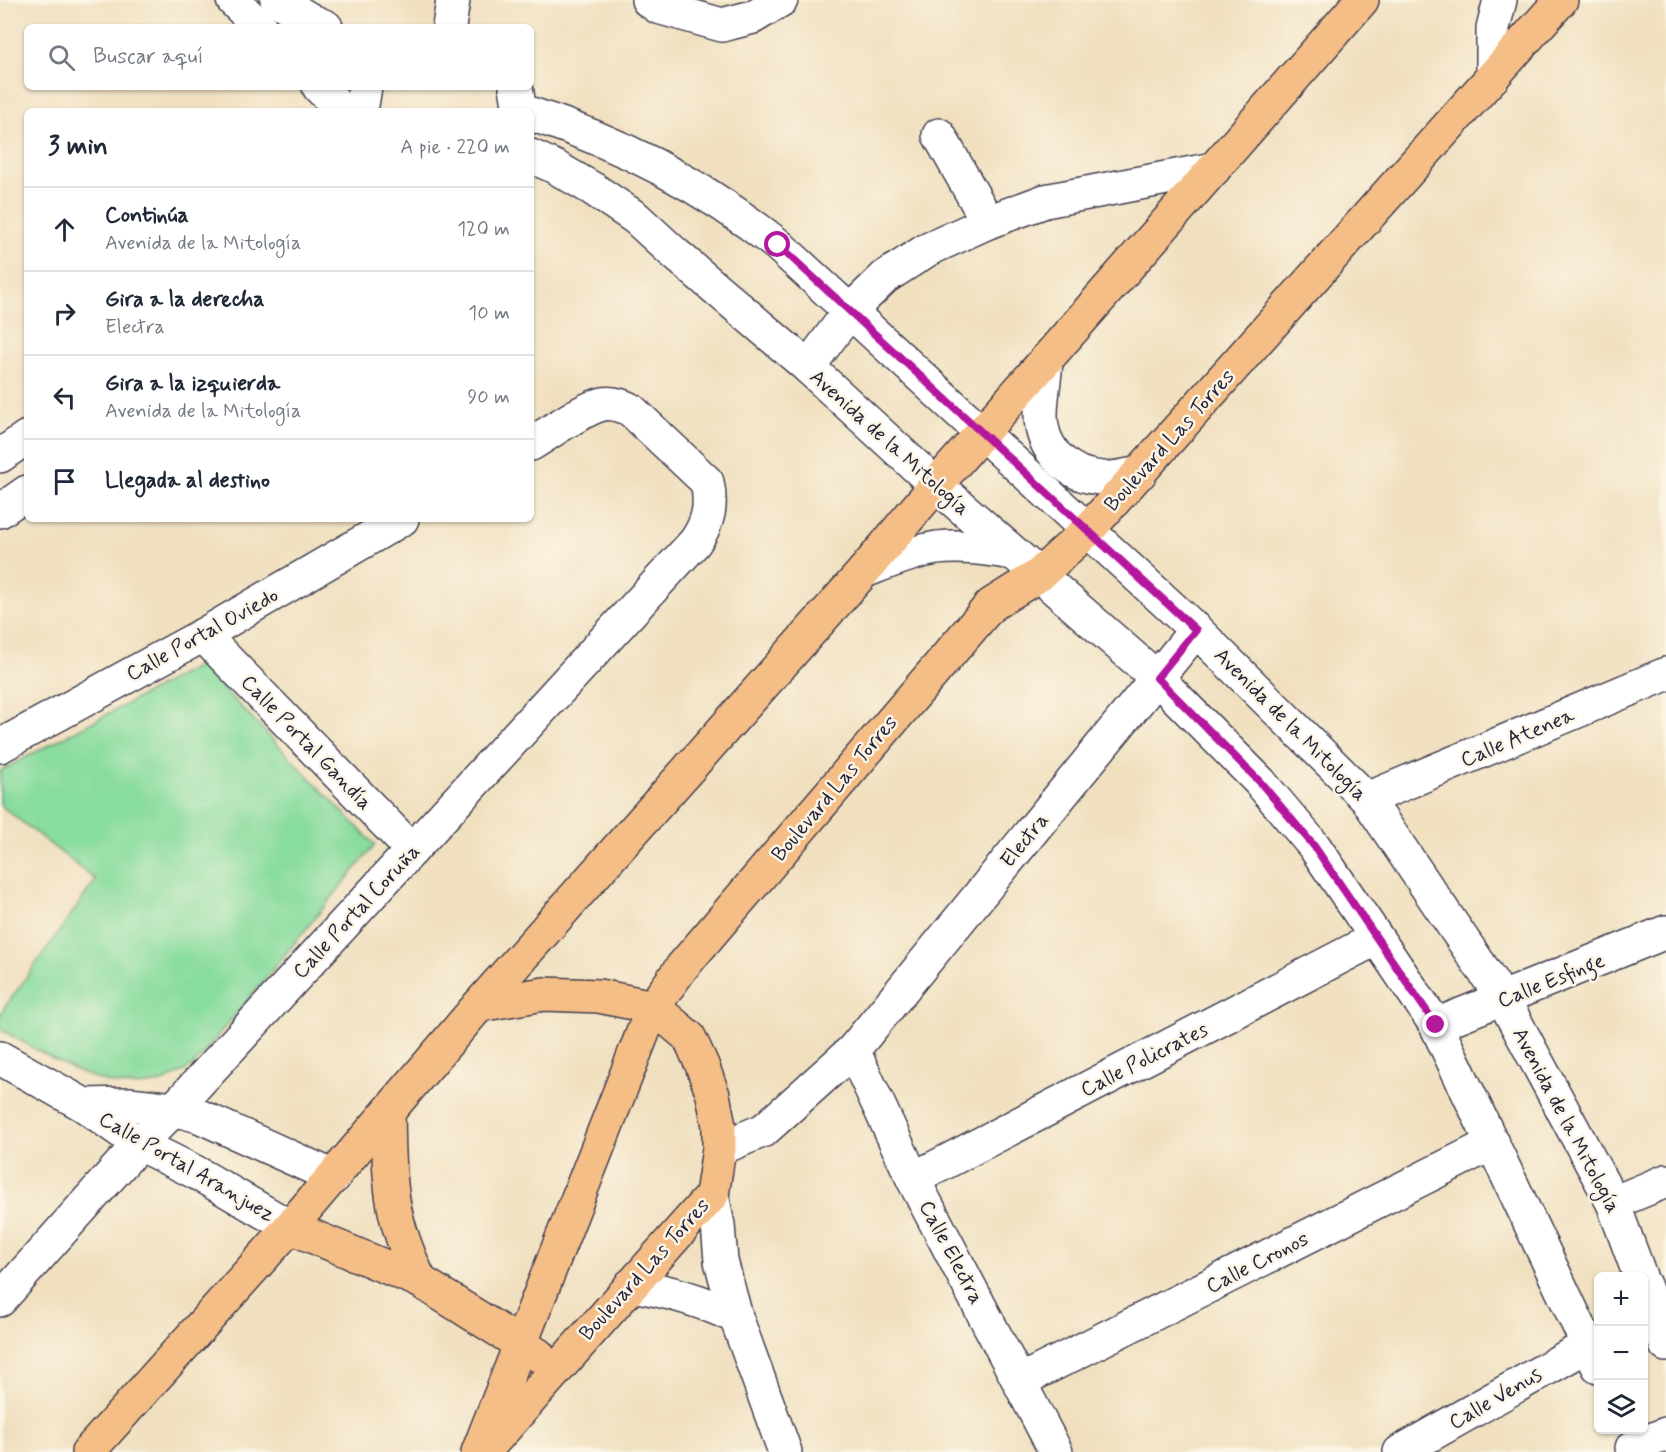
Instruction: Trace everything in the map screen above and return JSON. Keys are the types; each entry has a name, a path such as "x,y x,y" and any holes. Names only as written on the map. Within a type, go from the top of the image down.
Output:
{"main road":[{"path":"88,1452 334,1177 479,1005 864,571 936,485 1362,0"},
{"name":"Boulevard Las Torres","path":"478,1452 653,1006 682,967 991,604 1039,575 1088,530 1561,0"},
{"path":"479,1005 544,994 599,996 653,1006"},
{"name":"Boulevard Las Torres","path":"483,1452 712,1195 719,1149 719,1126 713,1095 689,1037 653,1006"},
{"path":"388,1113 389,1168 394,1207 404,1245 420,1281"},
{"path":"290,1227 420,1281 557,1367"}],"street":[{"path":"233,0 257,24"},
{"path":"278,0 319,24"},
{"path":"449,24 453,0"},
{"path":"653,4 722,25 753,17 781,0"},
{"path":"1493,76 1493,28 1500,0"},
{"path":"322,90 340,108"},
{"path":"362,108 364,90"},
{"path":"517,90 520,108"},
{"name":"Avenida de la Mitología","path":"534,115 577,129 636,154 699,189 765,234 1196,630 1367,800 1503,999 1613,1203 1639,1272"},
{"path":"939,135 988,222"},
{"name":"Avenida de la Mitología","path":"534,157 593,189 636,218 808,367 936,485 1157,678 1260,782 1314,846 1375,939 1436,1025 1594,1355"},
{"path":"808,367 850,311 885,277 927,250 988,222 1046,201 1214,170"},
{"path":"1046,360 1041,416 1048,445 1055,455 1069,467 1085,475 1103,478 1140,473"},
{"name":"Calle Portal Coruña","path":"0,1300 139,1144 174,1109 695,542 708,519 710,498 707,482 631,410 618,404 604,404 589,409 534,442"},
{"path":"0,456 24,439"},
{"path":"0,511 24,494"},
{"name":"Calle Portal Oviedo","path":"0,746 202,635 397,522"},
{"path":"864,571 905,555 939,548 975,548 1013,553"},
{"name":"Electra","path":"719,1149 764,1130 853,1050 1196,630"},
{"name":"Calle Portal Gandía","path":"202,635 412,850"},
{"name":"Calle Atenea","path":"1367,800 1666,674"},
{"name":"Calle Esfinge","path":"1436,1025 1666,932"},
{"name":"Calle Policrates","path":"913,1179 1375,939"},
{"name":"Calle Electra","path":"853,1050 913,1179 1056,1452"},
{"name":"Calle Portal Aranjuez","path":"0,1058 84,1105 139,1144 195,1172 290,1227"},
{"name":"Calle Portal Aranjuez","path":"84,1105 129,1104 174,1109 224,1126 334,1177"},
{"name":"Calle Cronos","path":"1020,1381 1494,1143"},
{"path":"1613,1203 1666,1181"},
{"path":"712,1195 718,1225 721,1261 736,1317 785,1452"},
{"path":"631,1284 675,1293 736,1317"},
{"path":"1648,1296 1666,1345"},
{"name":"Calle Venus","path":"1400,1452 1594,1355"},
{"path":"1630,1443 1666,1434"}],"green space":[{"path":"200,665 375,845 194,1065 161,1082 140,1086 119,1084 78,1071 0,1029 0,1014 96,880 0,805 0,771"}],"route":[{"path":"778,245 1196,630 1157,678 1260,782 1314,846 1375,939 1436,1025"}]}
